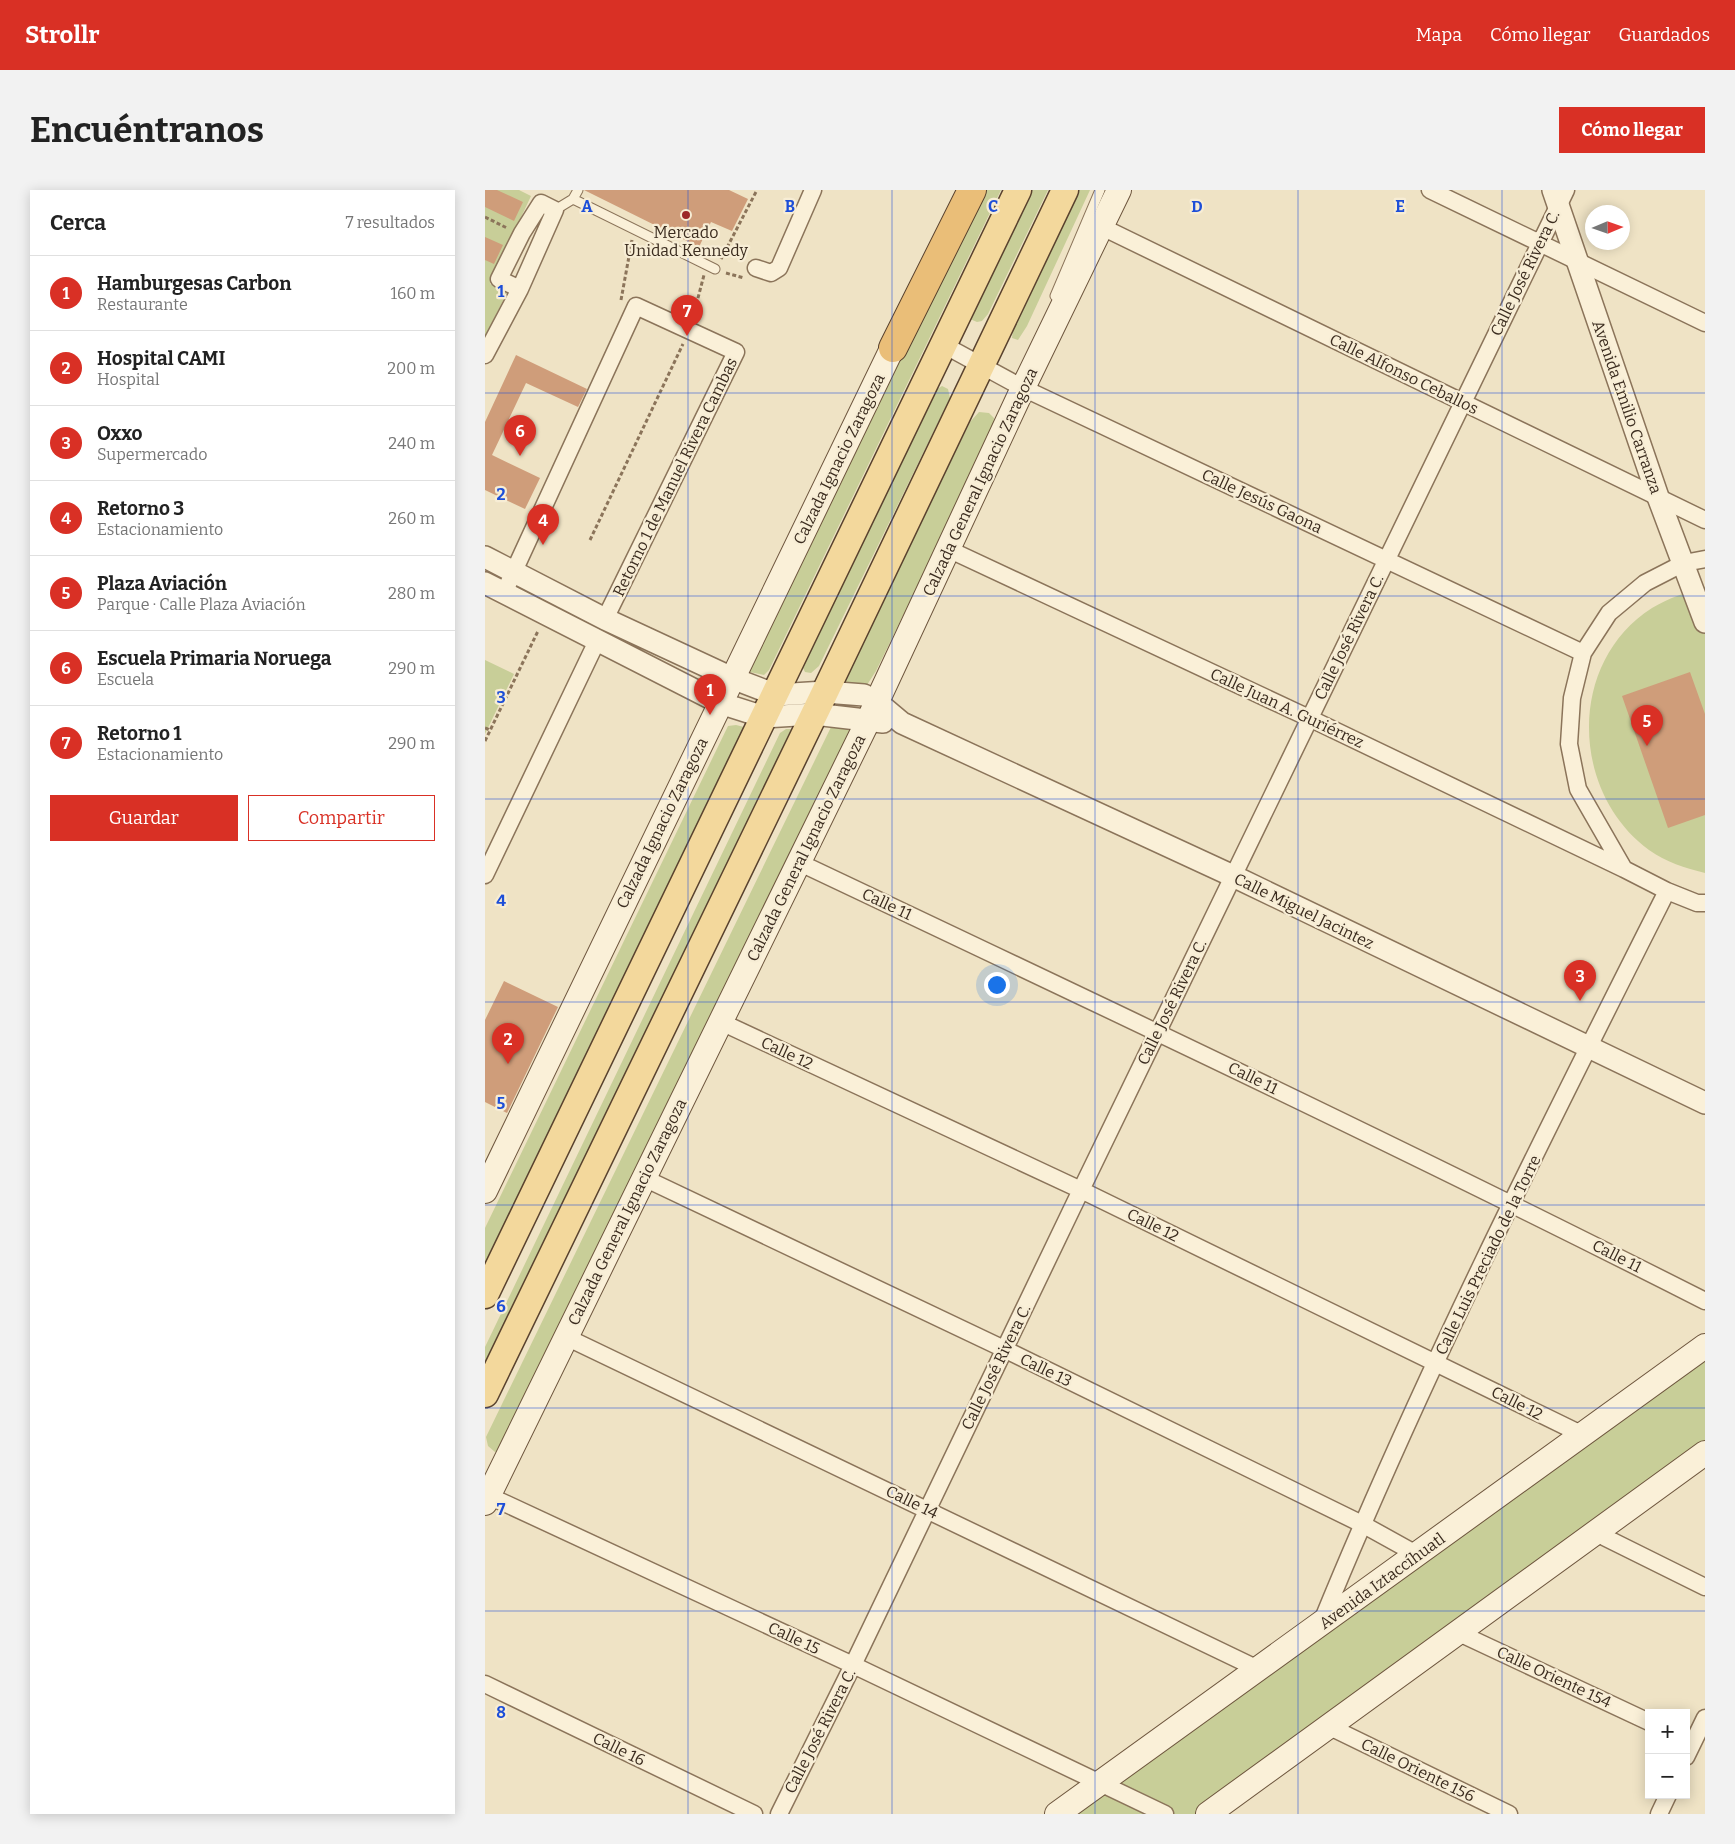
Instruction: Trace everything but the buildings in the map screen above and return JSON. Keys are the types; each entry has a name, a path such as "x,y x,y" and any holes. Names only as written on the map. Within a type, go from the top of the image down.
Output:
{"highway":[{"path":"893,348 973,190"}],"main road":[{"path":"893,348 959,190"},
{"path":"485,1295 770,706 942,344 1018,190"},
{"path":"485,1394 820,703 1065,190"},
{"name":"Calzada General Ignacio Zaragoza","path":"486,1497 873,712 1023,388 1119,190"},
{"name":"Calzada Ignacio Zaragoza","path":"485,1191 893,348"},
{"name":"Avenida Iztaccíhuatl","path":"1057,1814 1705,1346"},
{"path":"1208,1814 1705,1453"}],"street":[{"path":"756,268 771,273 779,268 813,190"},
{"path":"1430,190 1705,323"},
{"name":"Calle José Rivera C.","path":"779,1814 853,1665 1004,1349 1387,560 1461,402 1541,243 1559,195"},
{"name":"Avenida Emilio Carranza","path":"1559,195 1577,260 1658,497 1705,622"},
{"path":"485,355 519,289 555,210 541,203 522,233 499,279 519,289"},
{"name":"Calle Alfonso Ceballos","path":"1102,227 1705,520"},
{"path":"504,593 636,306"},
{"name":"Retorno 1 de Manuel Rivera Cambas","path":"605,619 736,352 636,306"},
{"name":"Calle Jesús Gaona","path":"942,344 1023,388 1583,652"},
{"name":"Calle Juan A. Guriérrez","path":"948,549 1309,718 1667,891 1702,904"},
{"path":"485,557 605,619 732,678 770,706"},
{"path":"1624,869 1578,789 1569,744 1571,698 1583,652 1609,614 1645,583 1684,563 1705,559"},
{"path":"485,583 720,703 770,706"},
{"path":"485,875 597,641"},
{"name":"Calle Miguel Jacintez","path":"770,706 820,703 873,712 902,723 1233,876 1705,1103"},
{"name":"Calle 11","path":"798,862 1158,1032 1513,1204 1705,1301"},
{"name":"Calle Luis Preciado de la Torre","path":"1321,1624 1362,1524 1437,1362 1588,1048 1667,891"},
{"name":"Calle 12","path":"721,1022 1081,1190 1437,1362 1583,1435"},
{"name":"Calle 13","path":"644,1178 1004,1349 1362,1524 1418,1555"},
{"name":"Calle 14","path":"566,1337 928,1509 1258,1669"},
{"name":"Calle 15","path":"486,1497 853,1665 1165,1814"},
{"path":"1595,1532 1705,1587"},
{"name":"Calle Oriente 154","path":"1459,1633 1645,1720"},
{"name":"Calle 16","path":"485,1684 754,1814"},
{"path":"1693,1747 1705,1718"},
{"name":"Calle Oriente 156","path":"1328,1726 1509,1814"},
{"path":"1659,1814 1666,1799"}],"lane":[{"path":"555,210 573,199 578,190"},
{"path":"1049,309 1100,190"},
{"path":"573,199 715,269"},
{"path":"1023,388 1041,328"}],"path":[{"path":"485,217 522,233"},
{"path":"636,306 620,299 632,239 637,230"},
{"path":"715,269 751,280 756,268"},
{"path":"590,540 690,331"},
{"path":"485,741 546,615"},
{"path":"485,728 490,730"}],"green space":[{"path":"485,190 519,190 531,196 490,284 507,293 485,336"},
{"path":"974,190 1001,190 769,670 764,675 745,671"},
{"path":"1030,190 1048,190 988,314 982,321 977,322 970,319 970,313"},
{"path":"1079,190 1090,190 1027,326 1018,340 1012,338 1013,328"},
{"path":"942,386 948,389 950,398 819,666 811,673 805,672 802,666 934,391"},
{"path":"979,412 989,413 994,418 993,431 876,671 865,688 846,685 846,675 970,422"},
{"path":"1705,587 1705,873 1676,864 1655,854 1623,825 1604,795 1593,762 1589,728 1593,693 1605,660 1624,632 1658,604"},
{"path":"485,660 514,674 485,734"},
{"path":"736,725 748,728 485,1295 485,1228 728,726"},
{"path":"832,725 848,728 851,737 503,1451 495,1452 488,1446 486,1437"},
{"path":"786,729 793,729 485,1384 485,1347 780,733"},
{"path":"1705,1352 1705,1446 1195,1814 1072,1814"}],"place":[{"name":"Mercado Unidad Kennedy","path":"686,215"},
{"name":"Retorno 1","path":"687,336"},
{"name":"Escuela Primaria Noruega","path":"520,456"},
{"name":"Retorno 3","path":"543,545"},
{"name":"Hamburgesas Carbon","path":"710,715"},
{"name":"Plaza Aviación","path":"1647,746"},
{"name":"Oxxo","path":"1580,1001"},
{"name":"Hospital CAMI","path":"508,1064"}]}
